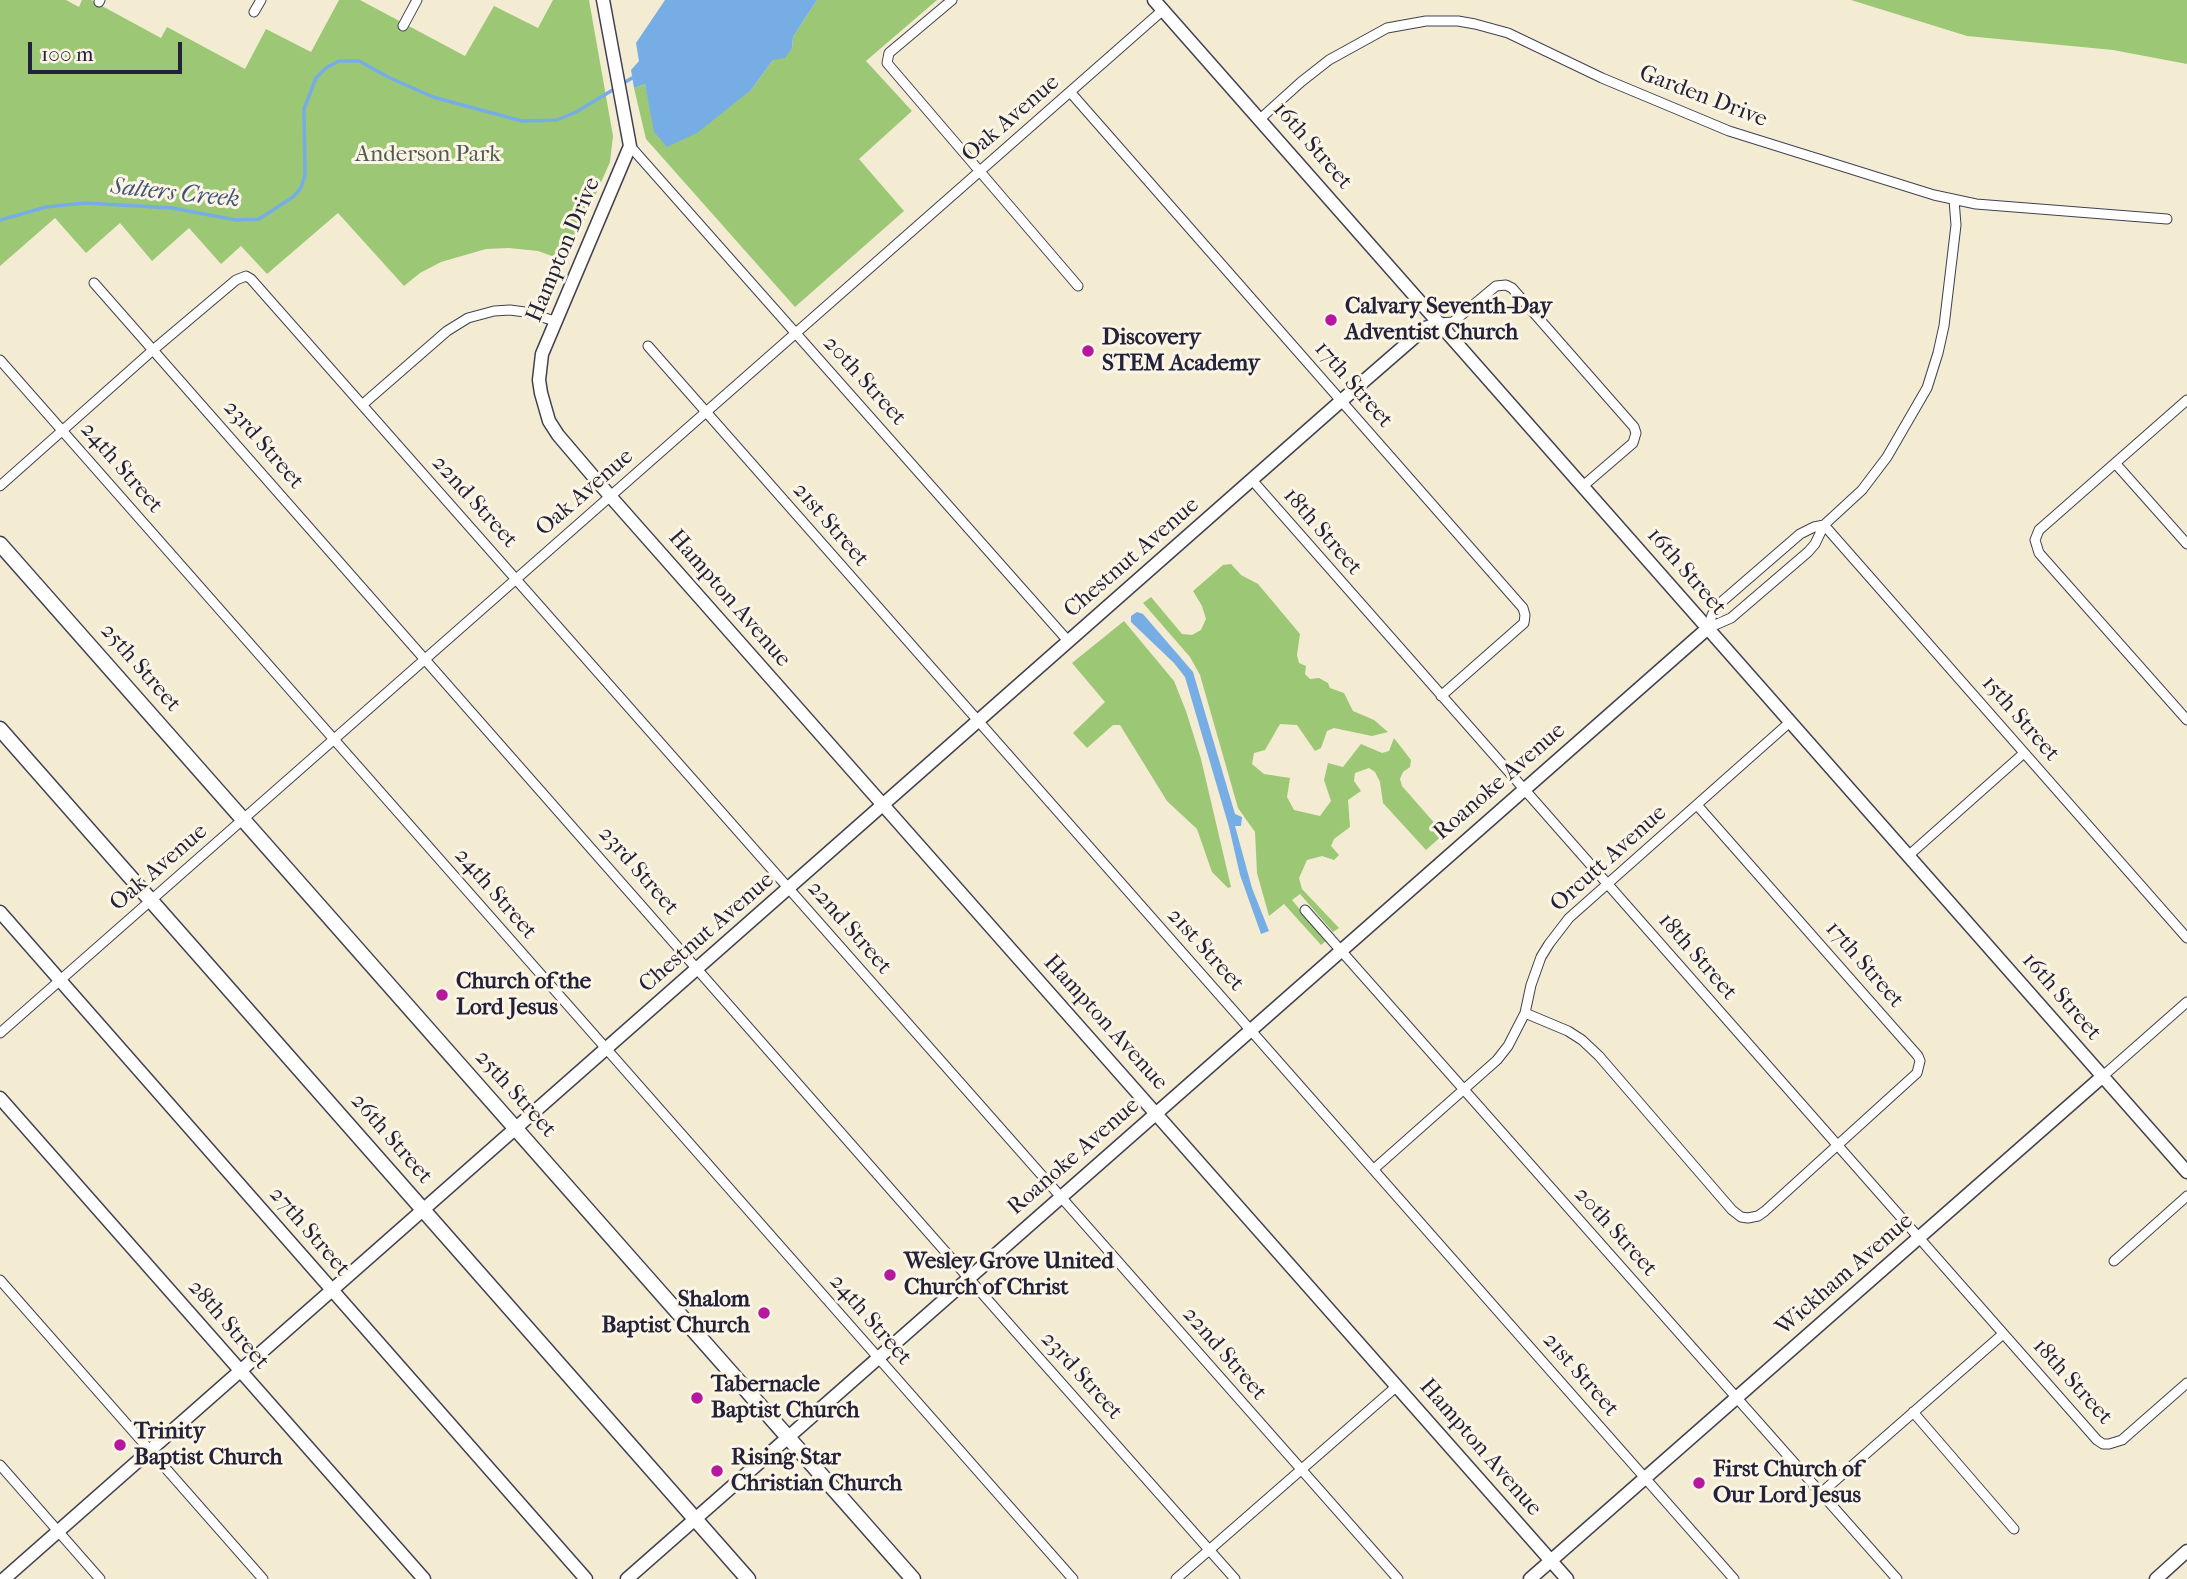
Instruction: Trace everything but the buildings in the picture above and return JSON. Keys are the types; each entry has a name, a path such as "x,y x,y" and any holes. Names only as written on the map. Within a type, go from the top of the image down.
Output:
{"main road":[{"name":"25th Street","path":"0,544 912,1579"},
{"name":"26th Street","path":"0,729 748,1579"}],"street":[{"path":"254,12 261,0"},
{"path":"403,26 417,0"},
{"path":"603,0 630,146"},
{"path":"952,0 889,53 887,63 1078,286"},
{"name":"Oak Avenue","path":"0,1033 1071,93 1159,5"},
{"name":"16th Street","path":"1159,5 2187,1172"},
{"name":"Garden Drive","path":"1260,119 1329,60 1387,28 1426,21 1458,21 1508,33 1602,78 1729,131 1954,200 2167,219"},
{"name":"17th Street","path":"1071,93 1529,615 1524,623 1441,696"},
{"name":"Hampton Drive","path":"610,496 549,421 539,380 542,354 630,146"},
{"name":"20th Street","path":"630,146 1069,642"},
{"name":"Roanoke Avenue","path":"627,1579 1708,628 1731,618 1808,552 1821,535 1824,525 1862,490 1887,457 1927,388 1944,326 1956,225 1954,200"},
{"name":"22nd Street","path":"153,350 241,277 251,279 1398,1579"},
{"name":"23rd Street","path":"94,283 1236,1579"},
{"path":"1440,323 1453,322 1496,286 1506,285 1512,288 1634,427 1633,443 1583,486"},
{"path":"362,405 447,331 468,318 510,310 555,321"},
{"name":"Chestnut Avenue","path":"4,1579 1341,401 1425,328 1440,323"},
{"name":"21st Street","path":"648,346 1734,1579"},
{"path":"0,486 153,350"},
{"name":"24th Street","path":"0,360 1073,1579"},
{"path":"2187,400 2039,530 2035,540 2039,553 2187,720"},
{"path":"2115,463 2187,544"},
{"name":"18th Street","path":"1252,480 2096,1440 2103,1444 2120,1441 2187,1383"},
{"name":"Hampton Avenue","path":"610,496 1567,1579"},
{"name":"Roanoke Avenue","path":"1708,628 1718,605 1800,534 1824,525"},
{"name":"15th Street","path":"1824,525 2187,939"},
{"path":"2024,540 2035,540"},
{"name":"Orcutt Avenue","path":"1374,1169 1497,1060 1508,1046 1525,1013 1534,975 1549,944 1569,918 1790,722"},
{"path":"1908,856 2024,752"},
{"name":"17th Street","path":"1525,1013 1583,1040 1732,1210 1748,1219 1758,1216 1917,1073 1920,1061 1918,1056 1698,805"},
{"name":"20th Street","path":"1305,910 1896,1579"},
{"name":"27th Street","path":"0,912 586,1579"},
{"name":"Wickham Avenue","path":"1530,1579 2187,1002"},
{"name":"28th Street","path":"0,1098 424,1579"},
{"path":"2114,1261 2187,1196"},
{"path":"0,1280 262,1579"},
{"path":"1821,1493 2003,1334"},
{"path":"1175,1579 1397,1385"},
{"path":"1913,1412 2014,1529"},
{"path":"0,1465 100,1579"},
{"path":"2156,1579 2187,1551"}],"green space":[{"name":"Anderson Park","path":"0,0 66,0 79,7 82,0 91,0 161,38 167,27 245,69 266,29 311,52 339,0 360,0 465,56 494,6 538,28 553,0 589,0 613,136 610,162 566,261 538,251 486,249 441,262 420,273 404,286 338,213 267,274 241,246 221,264 189,228 152,261 120,223 86,253 55,218 0,266"},
{"path":"817,0 937,0 866,61 912,111 859,159 904,211 795,307 646,139 634,88 645,84 650,106 751,90 773,60 792,48 793,37"},
{"path":"1851,0 2187,0 2187,64 2113,50 1967,36"},
{"path":"1231,564 1241,575 1258,584 1300,634 1297,655 1299,663 1306,666 1305,674 1310,679 1319,678 1328,683 1330,688 1344,693 1353,711 1374,720 1388,732 1372,736 1334,728 1327,731 1321,748 1315,751 1297,725 1280,724 1265,750 1254,753 1252,764 1264,774 1290,778 1287,797 1294,810 1320,816 1331,801 1324,780 1328,763 1343,767 1361,744 1382,753 1389,751 1394,738 1411,760 1410,767 1403,772 1400,779 1402,786 1444,834 1426,850 1383,803 1380,782 1375,772 1369,768 1355,773 1354,781 1361,791 1348,800 1350,827 1334,839 1331,846 1339,855 1334,860 1322,856 1307,860 1299,878 1302,889 1339,928 1333,932 1300,894 1292,900 1326,941 1321,945 1284,904 1269,916 1257,873 1255,832 1238,808 1200,675 1190,657 1143,603 1151,597 1182,634 1192,635 1201,630 1206,619 1193,591 1223,565"},
{"path":"1124,621 1174,681 1201,759 1231,887 1228,888 1212,872 1197,829 1167,801 1120,725 1113,725 1087,748 1073,733 1105,702 1072,663"}],"water":[{"path":"665,0 817,0 793,37 792,48 785,58 773,60 751,90 697,133 667,147 654,132 645,84 634,88 631,70 639,61 636,43"},
{"path":"1137,612 1143,614 1193,672 1235,814 1242,817 1241,826 1235,826 1252,888 1269,931 1261,934 1240,875 1229,827 1185,677 1131,622 1131,616"}],"waterway":[{"name":"Salters Creek","path":"0,220 46,207 85,203 172,208 236,220 259,219 293,197 301,188 305,175 304,109 316,78 339,61 359,61 433,97 522,121 557,120 616,88"},
{"name":"Salters Creek","path":"622,84 632,78"}],"place":[{"name":"Calvary Seventh-Day Adventist Church","path":"1331,320"},
{"name":"Discovery STEM Academy","path":"1088,351"},
{"name":"Church of the Lord Jesus","path":"442,995"},
{"name":"Wesley Grove United Church of Christ","path":"890,1275"},
{"name":"Shalom Baptist Church","path":"764,1313"},
{"name":"Tabernacle Baptist Church","path":"697,1398"},
{"name":"Trinity Baptist Church","path":"120,1445"},
{"name":"Rising Star Christian Church","path":"717,1471"},
{"name":"First Church of Our Lord Jesus","path":"1699,1483"}]}
